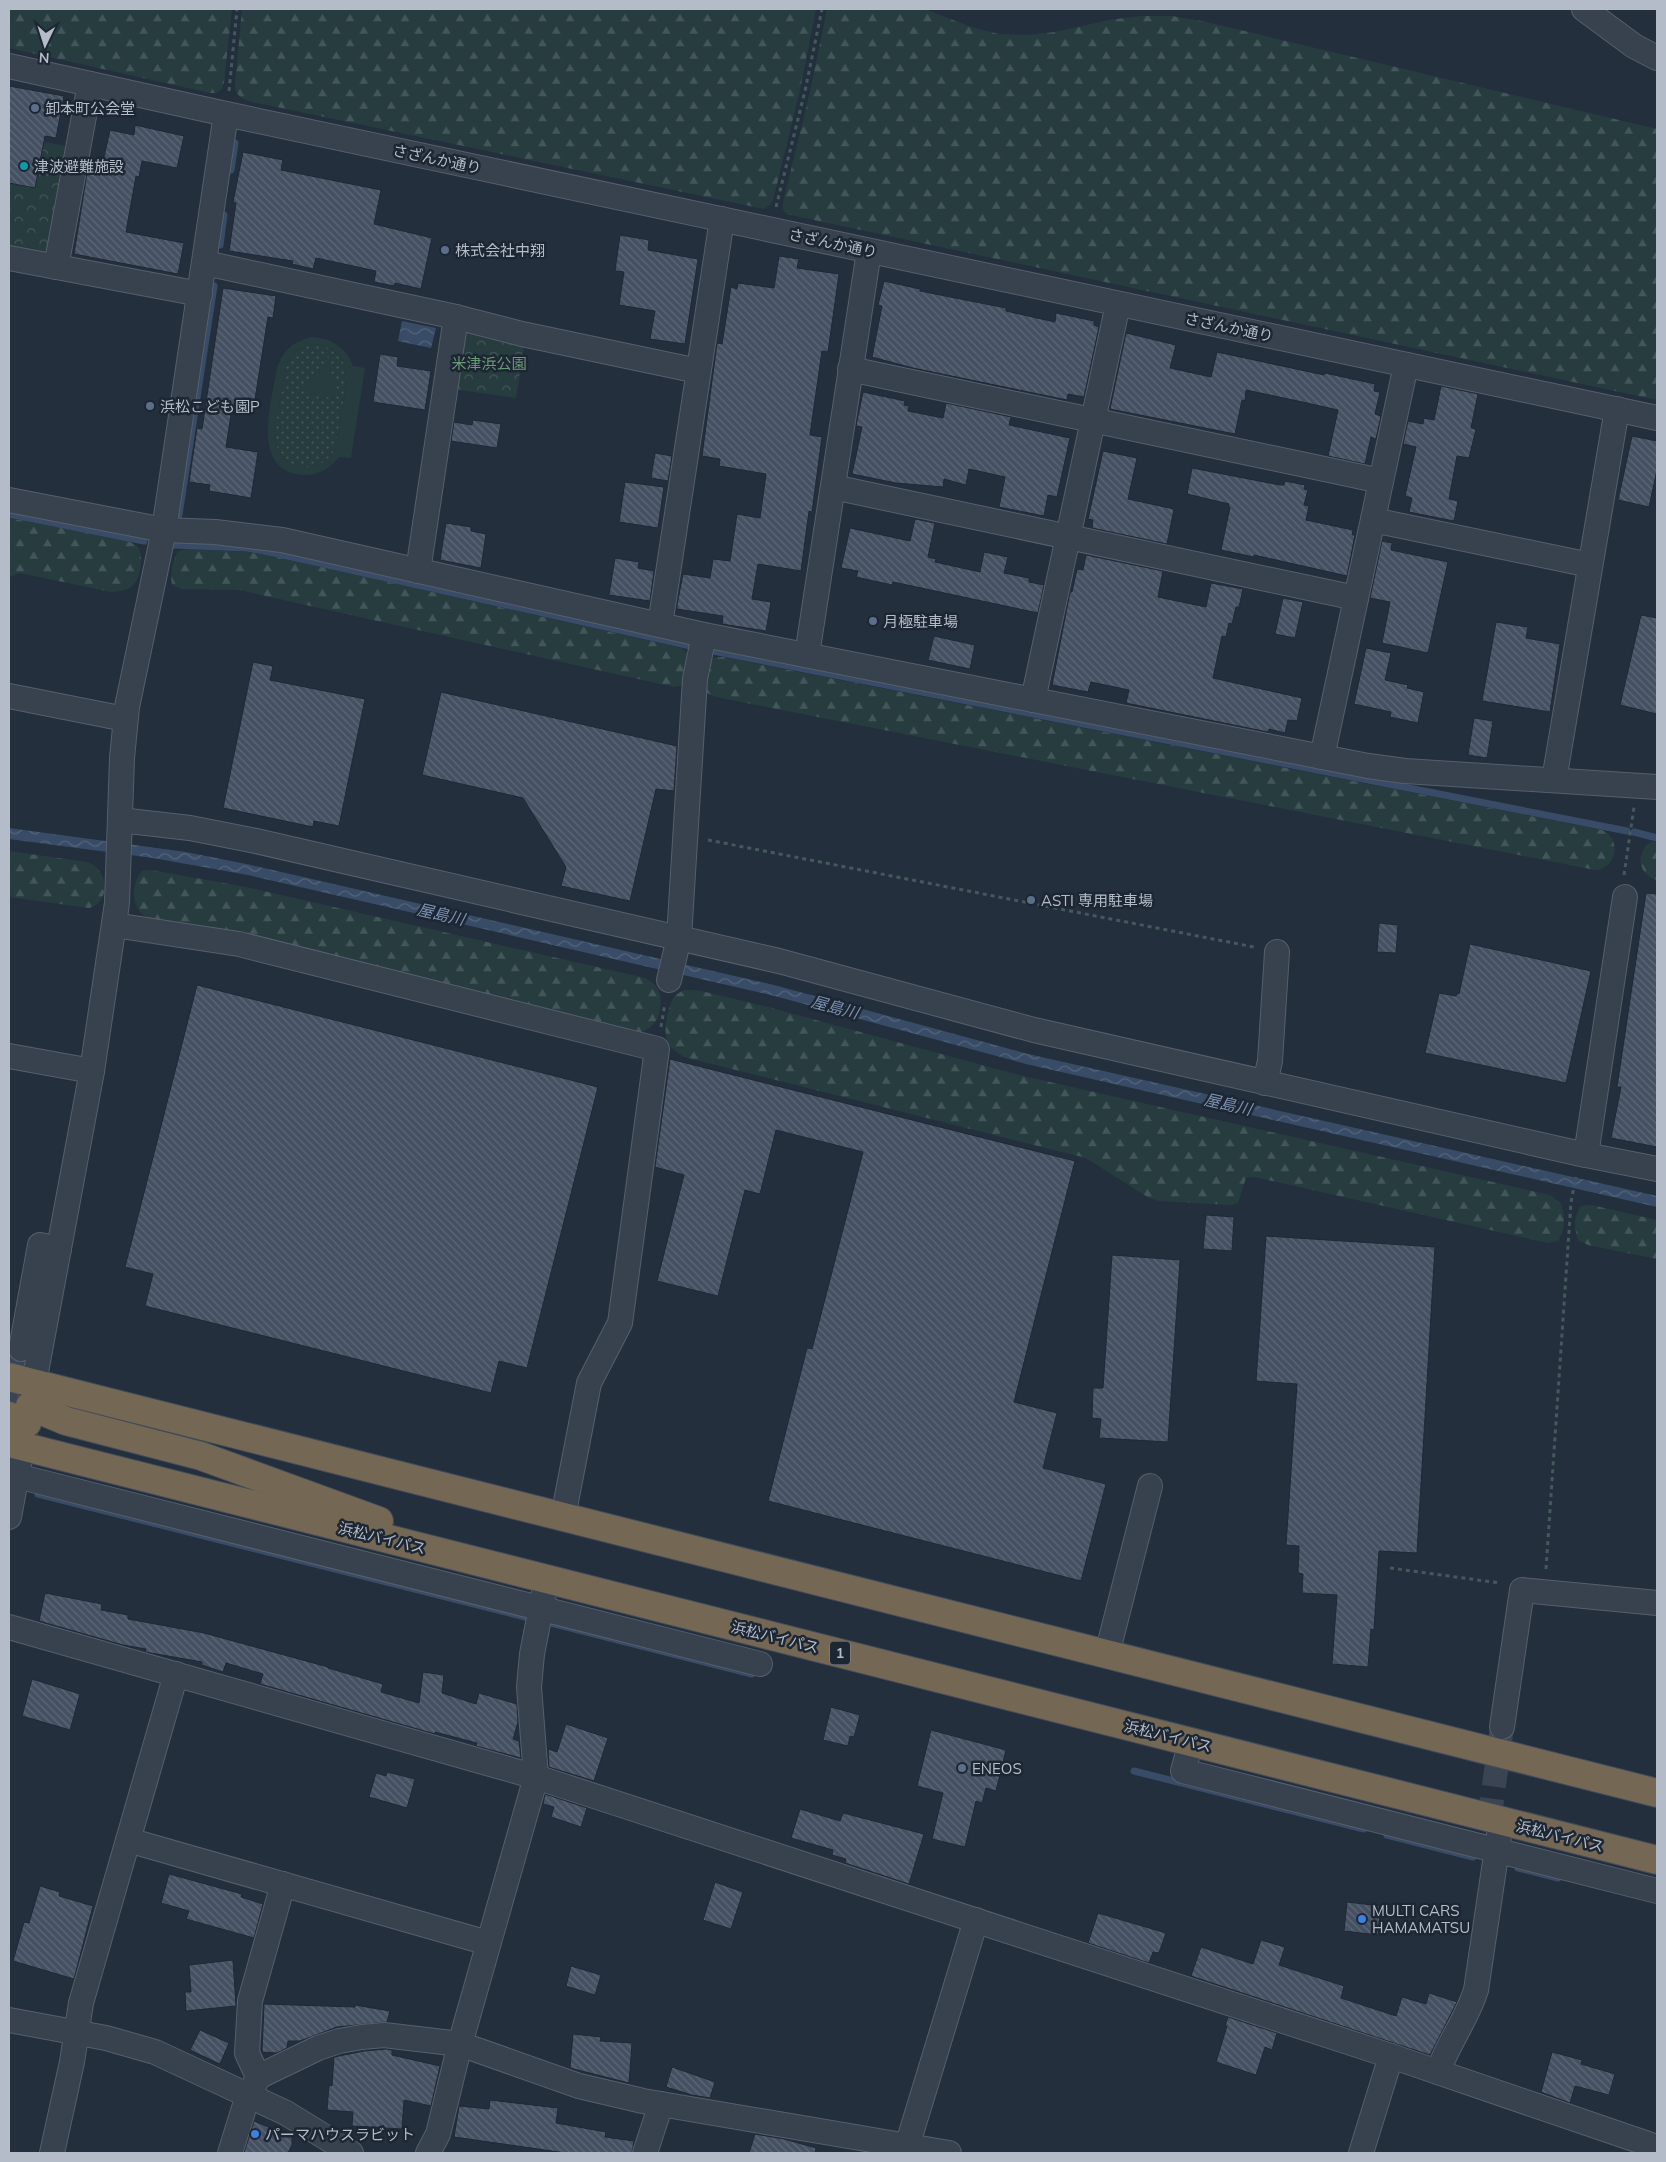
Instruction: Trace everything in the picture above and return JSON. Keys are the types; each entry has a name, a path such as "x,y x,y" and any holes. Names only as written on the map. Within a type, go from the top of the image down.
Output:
{"highway":[{"path":"20,1413 563,1517 1657,1793"},
{"path":"20,1413 66,1421 202,1456 368,1517 480,1562"},
{"name":"浜松バイパス","path":"20,1413 480,1562 1657,1860"}],"street":[{"path":"1584,9 1634,46 1657,58"},
{"name":"さざんか通り","path":"9,66 226,114 1657,418"},
{"path":"56,267 90,84"},
{"path":"9,1517 17,1476 20,1413 59,1249 92,1071 117,903 125,719 164,530 226,114"},
{"path":"660,625 722,219"},
{"path":"808,656 869,251"},
{"path":"9,258 200,294"},
{"path":"205,263 456,316 522,334 698,371"},
{"path":"1033,700 1118,304"},
{"path":"418,570 456,316"},
{"path":"1322,757 1406,365"},
{"path":"850,369 1381,481"},
{"path":"1554,780 1617,409"},
{"path":"833,487 1356,598"},
{"path":"9,500 164,530 248,534 282,540 704,635 1322,757 1405,771 1657,787"},
{"path":"1373,520 1590,565"},
{"path":"669,980 677,945 695,679 704,635"},
{"path":"9,696 125,719"},
{"path":"119,826 190,828 248,839 677,945 796,965 1034,1030 1265,1083 1582,1162 1657,1170"},
{"path":"1582,1162 1625,898"},
{"path":"114,925 239,944 657,1049 620,1323 589,1383 563,1517"},
{"path":"1265,1083 1270,1061 1277,952"},
{"path":"9,1056 92,1071"},
{"path":"21,1348 40,1245 59,1249"},
{"path":"17,1476 760,1664"},
{"path":"1107,1654 1150,1486"},
{"path":"428,2153 438,2134 460,2044 536,1777 529,1687 532,1654 547,1579"},
{"path":"1533,1591 1657,1603"},
{"path":"1502,1727 1533,1591"},
{"path":"1509,1756 1533,1591"},
{"path":"9,1627 536,1777 1391,2056 1438,2072 1620,2144 1657,2147"},
{"path":"52,2153 81,2003 176,1674"},
{"path":"1191,1742 1183,1771 1408,1828 1490,1854 1657,1891"},
{"path":"1408,1828 1415,1799"},
{"path":"1438,2072 1469,2010 1478,1978 1467,1976 1490,1854 1501,1821"},
{"path":"128,1840 488,1943"},
{"path":"230,2153 254,2086 247,2053 250,2001 283,1884"},
{"path":"906,2150 976,1920"},
{"path":"9,2020 106,2038 155,2052 254,2086 327,2146 352,2153"},
{"path":"254,2086 318,2048 362,2036 392,2036 460,2044 579,2086 661,2104 906,2150 949,2153"},
{"path":"1360,2153 1391,2056"},
{"path":"645,2153 661,2104"}],"path":[{"path":"226,114 237,9"},
{"path":"771,230 805,91 822,9"},
{"path":"1625,898 1622,893 1630,833"},
{"path":"685,835 1277,952"},
{"path":"657,1049 669,980"},
{"path":"1390,1568 1509,1584 1533,1591 1572,1196 1582,1162"}],"green space":[{"path":"9,9 232,9 222,89 217,93 210,93 9,48"},
{"path":"242,9 816,9 800,90 773,200 764,209 248,101 238,95 235,87"},
{"path":"827,9 925,9 971,27 999,34 1028,35 1055,32 1109,20 1141,16 1172,16 1202,21 1657,129 1657,400 786,214 783,209 783,202 810,92"},
{"path":"9,135 71,147 52,247 42,254 9,248"},
{"name":"米津浜公園","path":"470,328 525,340 516,398 454,389 462,334"},
{"path":"311,337 325,339 342,349 353,366 365,368 351,458 339,457 324,470 309,475 286,471 275,461 270,448 268,432 271,398 279,362 282,356 294,344","holes":["312,344 320,345 337,354 346,372 347,380 335,450 327,460 317,465 307,468 298,467 282,455 276,445 274,433 287,362 297,350"]},
{"path":"312,344 326,347 337,354 344,365 347,380 335,450 327,460 307,468 298,467 282,455 276,445 274,433 287,362 297,350"},
{"path":"326,356 330,359 328,363 339,395 321,397 312,395 304,390 325,362 324,358"},
{"path":"9,518 128,541 137,546 140,551 141,561 138,577 129,588 111,592 20,573 9,577"},
{"path":"189,549 246,552 278,557 681,648 690,655 683,685 674,687 240,590 181,589 172,585 172,568 178,551"},
{"path":"723,657 1602,830 1612,839 1614,853 1608,864 1595,870 716,697 705,692 705,667 712,658"},
{"path":"1651,842 1657,842 1657,880 1646,874 1641,863 1643,852"},
{"path":"9,851 87,862 99,871 103,878 105,885 104,893 96,905 89,908 9,897"},
{"path":"151,870 246,887 645,978 654,984 658,990 661,1006 653,1025 642,1032 635,1033 152,920 140,912 134,898 135,884 138,877 142,871"},
{"path":"684,990 697,990 768,1007 1023,1076 1550,1195 1561,1203 1564,1227 1558,1241 1548,1243 1254,1177 1246,1178 1238,1203 1231,1205 1160,1201 1149,1198 1086,1158 684,1057 670,1045 667,1040 666,1030 668,1012 672,1001 675,996"},
{"path":"1591,1205 1657,1220 1657,1259 1588,1245 1578,1240 1575,1218 1581,1206"}],"water":[{"path":"402,321 436,328 431,348 398,341"},
{"name":"屋島川","path":"9,828 186,852 251,865 774,985 1028,1054 1657,1196 1657,1207 1026,1064 771,995 248,875 153,858 9,839"}],"building":[{"path":"9,86 64,96 56,138 45,136 35,188 9,183"},
{"path":"135,125 184,136 177,168 142,161 139,177 136,176 126,232 184,243 178,274 74,254 87,173 100,175 110,130 134,135"},
{"path":"243,152 283,160 281,170 381,190 374,224 432,238 421,289 395,283 394,286 374,282 376,271 316,258 313,269 292,264 293,261 229,251 236,203 233,202"},
{"path":"620,235 649,240 648,250 698,259 685,344 650,339 655,311 619,305 624,272 615,271"},
{"path":"779,256 799,259 797,268 839,274 828,352 822,351 810,435 822,437 812,512 809,511 801,571 758,564 752,599 771,602 766,631 722,624 723,616 677,609 677,605 683,574 710,578 713,559 730,561 737,514 760,518 766,474 719,466 720,459 702,456 717,343 722,344 731,287 737,289 738,283 774,288"},
{"path":"884,281 920,289 920,291 1006,308 1006,311 1055,322 1056,313 1094,321 1094,325 1099,327 1084,397 1068,394 1067,400 913,368 872,357 882,306 878,305"},
{"path":"223,288 276,296 273,318 268,317 253,412 232,408 226,447 258,452 251,498 209,491 210,485 189,482 197,428 202,429"},
{"path":"1126,333 1176,345 1170,368 1211,377 1217,352 1375,384 1374,391 1380,392 1375,414 1381,416 1376,439 1371,437 1365,464 1328,456 1338,410 1307,403 1246,390 1245,401 1242,400 1235,434 1110,409"},
{"path":"380,354 398,357 397,366 431,371 425,410 373,402"},
{"path":"1441,386 1478,394 1471,428 1476,429 1469,458 1457,456 1449,499 1458,501 1454,521 1409,512 1412,498 1405,496 1416,447 1403,444 1408,421 1423,424 1424,418 1434,420"},
{"path":"863,392 905,401 904,405 909,406 908,411 943,418 946,403 1011,417 1009,425 1070,438 1057,497 1048,495 1044,516 999,507 1005,477 969,469 966,485 944,479 943,487 896,483 852,474 862,427 856,426"},
{"path":"473,420 501,424 497,448 451,441 454,422 472,425"},
{"path":"1632,436 1657,441 1657,470 1649,507 1618,500"},
{"path":"1103,451 1137,458 1128,499 1174,509 1167,544 1092,528 1093,520 1088,519"},
{"path":"655,453 672,456 668,481 651,478"},
{"path":"1192,468 1280,485 1284,485 1285,481 1305,485 1304,489 1308,490 1304,505 1309,506 1306,520 1353,530 1352,535 1355,535 1347,576 1254,555 1254,557 1221,550 1229,504 1187,494"},
{"path":"625,482 664,487 658,528 619,522"},
{"path":"915,519 935,523 928,557 936,559 935,562 980,572 984,552 1008,557 1004,573 1029,578 1029,582 1044,585 1038,613 893,582 892,585 856,577 858,571 841,568 850,528 910,541"},
{"path":"446,523 471,527 471,531 486,534 481,568 440,560"},
{"path":"1382,541 1392,543 1391,550 1448,562 1428,653 1382,643 1390,602 1370,598"},
{"path":"1086,555 1163,571 1158,597 1206,607 1211,583 1243,589 1239,607 1236,607 1232,624 1229,623 1226,637 1222,636 1213,678 1302,698 1297,721 1288,720 1285,733 1269,729 1268,732 1126,703 1129,690 1091,682 1088,692 1052,685 1070,592 1072,592 1077,569 1083,570"},
{"path":"615,558 639,562 638,568 654,571 650,601 609,595"},
{"path":"1283,598 1303,602 1295,638 1275,634"},
{"path":"1641,615 1657,618 1657,714 1620,705"},
{"path":"1496,622 1528,627 1526,638 1560,644 1550,712 1482,701"},
{"path":"934,636 975,645 970,669 928,660"},
{"path":"1366,648 1391,653 1385,680 1408,685 1407,688 1424,692 1418,723 1390,717 1391,712 1354,704"},
{"path":"253,662 273,666 270,680 365,699 339,826 314,821 313,827 223,808"},
{"path":"441,692 677,746 674,791 656,789 630,901 561,886 566,867 523,798 422,775"},
{"path":"1474,718 1493,721 1487,758 1468,755"},
{"path":"1646,893 1657,894 1657,1147 1611,1138 1621,1087 1617,1087"},
{"path":"1379,923 1398,925 1396,953 1377,952"},
{"path":"1470,944 1591,971 1566,1083 1425,1053 1439,993 1456,996 1457,993 1459,994"},
{"path":"197,985 598,1087 527,1368 499,1361 491,1393 145,1306 153,1274 125,1267"},
{"path":"670,1059 1075,1161 1014,1402 1057,1413 1043,1468 1106,1484 1081,1581 768,1501 807,1348 812,1349 863,1152 776,1130 760,1194 745,1190 718,1296 657,1281 684,1175 655,1167"},
{"path":"1206,1215 1234,1217 1232,1251 1203,1249"},
{"path":"1266,1236 1435,1247 1417,1553 1379,1551 1374,1630 1371,1629 1368,1667 1332,1664 1337,1595 1302,1593 1303,1574 1298,1573 1299,1546 1286,1545 1297,1384 1256,1381"},
{"path":"1112,1255 1180,1260 1168,1442 1099,1438 1101,1419 1092,1418 1093,1388 1103,1388"},
{"path":"45,1593 102,1604 101,1610 128,1615 128,1619 204,1633 328,1667 383,1684 381,1692 419,1703 423,1672 444,1675 442,1693 476,1704 479,1693 517,1704 518,1722 513,1739 519,1741 521,1758 476,1746 477,1743 435,1732 435,1734 260,1684 263,1674 226,1663 223,1672 202,1665 202,1662 145,1652 146,1649 123,1645 39,1621"},
{"path":"32,1679 80,1694 70,1730 22,1716"},
{"path":"831,1707 860,1715 854,1737 850,1736 848,1746 823,1740"},
{"path":"566,1724 608,1738 594,1781 549,1767 548,1749 557,1752"},
{"path":"931,1730 1006,1750 996,1791 986,1788 982,1803 976,1801 965,1847 932,1839 943,1793 917,1786"},
{"path":"387,1772 415,1779 407,1808 369,1797 376,1773 386,1776"},
{"path":"545,1794 587,1808 581,1827 551,1817 554,1807 543,1804"},
{"path":"800,1809 840,1821 843,1813 924,1834 909,1884 845,1863 846,1859 832,1855 833,1850 791,1838"},
{"path":"169,1874 242,1894 241,1897 263,1904 254,1938 186,1919 189,1911 161,1903"},
{"path":"715,1882 743,1892 731,1929 703,1920"},
{"path":"40,1886 60,1892 59,1896 93,1906 74,1979 13,1961 24,1922 29,1923"},
{"name":"MULTI CARS HAMAMATSU","path":"1347,1902 1381,1906 1378,1935 1344,1931"},
{"path":"1098,1913 1166,1933 1159,1953 1153,1952 1149,1963 1088,1943"},
{"path":"1261,1940 1285,1947 1279,1965 1344,1986 1341,1998 1396,2016 1402,1997 1426,2004 1429,1993 1457,2002 1430,2055 1191,1976 1201,1947 1253,1964"},
{"path":"233,1960 236,2006 186,2011 185,1992 191,1992 189,1965"},
{"path":"571,1966 601,1975 595,1995 566,1986"},
{"path":"264,2004 355,2007 355,2005 390,2011 387,2022 337,2027 300,2041 288,2041 287,2048 277,2053 262,2052"},
{"path":"1228,2017 1277,2033 1272,2050 1265,2047 1256,2075 1216,2062"},
{"path":"200,2030 229,2043 220,2064 190,2050"},
{"path":"573,2034 601,2037 600,2041 632,2043 629,2083 570,2068"},
{"path":"387,2049 392,2050 392,2055 440,2066 431,2106 404,2100 402,2129 352,2126 353,2112 327,2110 329,2085 332,2086 334,2057"},
{"path":"1552,2052 1582,2060 1581,2064 1615,2074 1609,2095 1575,2086 1570,2103 1541,2092"},
{"path":"672,2067 715,2082 710,2098 666,2087"},
{"path":"490,2100 558,2108 556,2123 606,2132 605,2137 634,2141 632,2153 566,2153 454,2137 459,2106 489,2109"},
{"path":"254,2121 292,2137 292,2145 288,2153 244,2153"},
{"path":"755,2134 784,2139 816,2148 815,2153 749,2153"}],"waterway":[{"path":"231,170 235,143"},
{"path":"220,245 224,215"},
{"path":"179,515 214,286"},
{"path":"9,514 144,541"},
{"path":"175,541 174,545 247,548 279,554 695,647"},
{"path":"708,650 1627,831"},
{"path":"1634,832 1657,838"},
{"path":"38,1494 529,1618"},
{"path":"547,1622 752,1674"},
{"path":"1134,1771 1364,1829"},
{"path":"1387,1835 1473,1857"},
{"path":"1518,1868 1558,1878"}],"tunnel":[{"path":"9,1413 21,1349"},
{"path":"1484,1858 1502,1727"}],"place":[{"name":"卸本町公会堂","path":"35,108"},
{"name":"津波避難施設","path":"24,166"},
{"name":"株式会社中翔","path":"445,250"},
{"name":"浜松こども園P","path":"150,406"},
{"name":"月極駐車場","path":"873,621"},
{"name":"ASTI 専用駐車場","path":"1031,900"},
{"name":"ENEOS","path":"962,1768"},
{"name":"MULTI CARS HAMAMATSU","path":"1362,1919"},
{"name":"パーマハウスラビット","path":"255,2134"}]}
